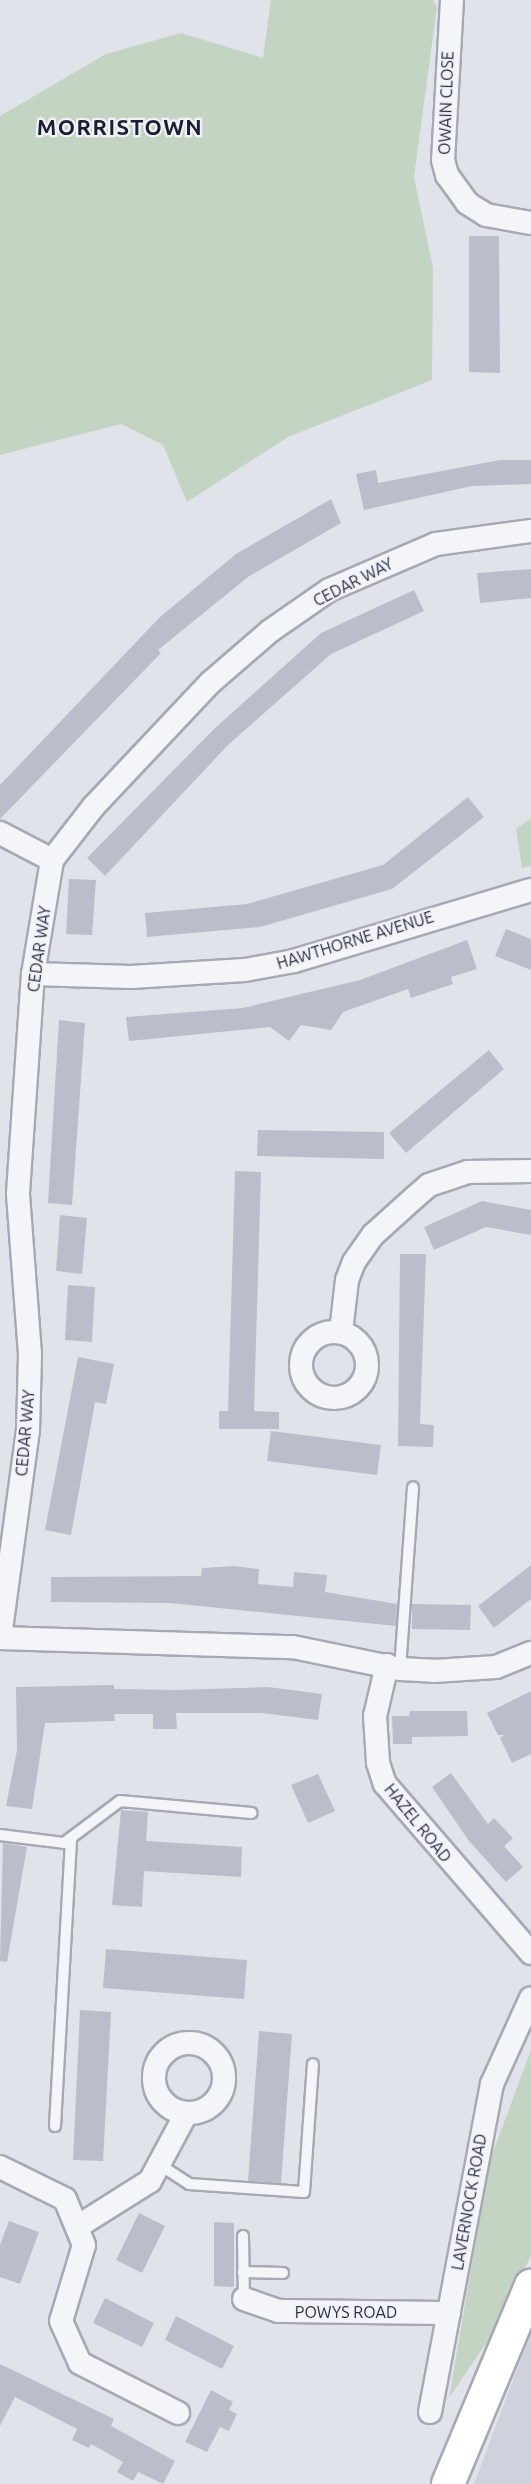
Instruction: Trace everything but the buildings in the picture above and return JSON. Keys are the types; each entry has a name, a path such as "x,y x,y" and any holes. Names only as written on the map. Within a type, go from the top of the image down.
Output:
{"main road":[{"path":"448,2484 531,2286"}],"street":[{"name":"OWAIN CLOSE","path":"452,0 443,150 447,175 467,203 486,215 531,223"},
{"name":"CEDAR WAY","path":"531,531 436,544 319,597 211,682 94,806 52,860 33,974 18,1193 30,1354 29,1403 0,1637 293,1647 393,1667 471,1671 531,1653"},
{"path":"0,833 52,860"},
{"name":"HAWTHORNE AVENUE","path":"33,974 131,977 245,970 294,961 531,891"},
{"path":"341,1332 347,1280 354,1262 373,1235 429,1185 468,1172 531,1171"},
{"name":"HAZEL ROAD","path":"393,1667 375,1716 378,1763 385,1784 531,1953"},
{"name":"LAVERNOCK ROAD","path":"430,2412 492,2084 531,1998"},
{"path":"77,2227 150,2181 186,2114"},
{"path":"0,2167 65,2199 77,2227 84,2245 61,2321 80,2363 178,2413"},
{"name":"POWYS ROAD","path":"244,2299 279,2311 449,2313"}],"lane":[{"path":"393,1667 413,1487"},
{"path":"0,1835 64,1843 120,1801 251,1813"},
{"path":"55,2126 71,1838"},
{"path":"160,2165 189,2184 304,2192 313,2064"},
{"path":"243,2236 244,2299"},
{"path":"243,2272 283,2273"}],"shaded area":[{"path":"531,2332 531,2484 474,2484"}],"green space":[{"path":"271,0 433,0 437,7 414,177 433,268 432,380 288,437 187,502 163,445 121,424 0,455 0,116 106,54 181,33 263,58"},
{"path":"531,818 531,866 522,868 516,829"},
{"path":"531,2050 531,2256 491,2336 449,2398 489,2163"}],"district":[{"name":"MORRISTOWN","path":"120,127"}]}
